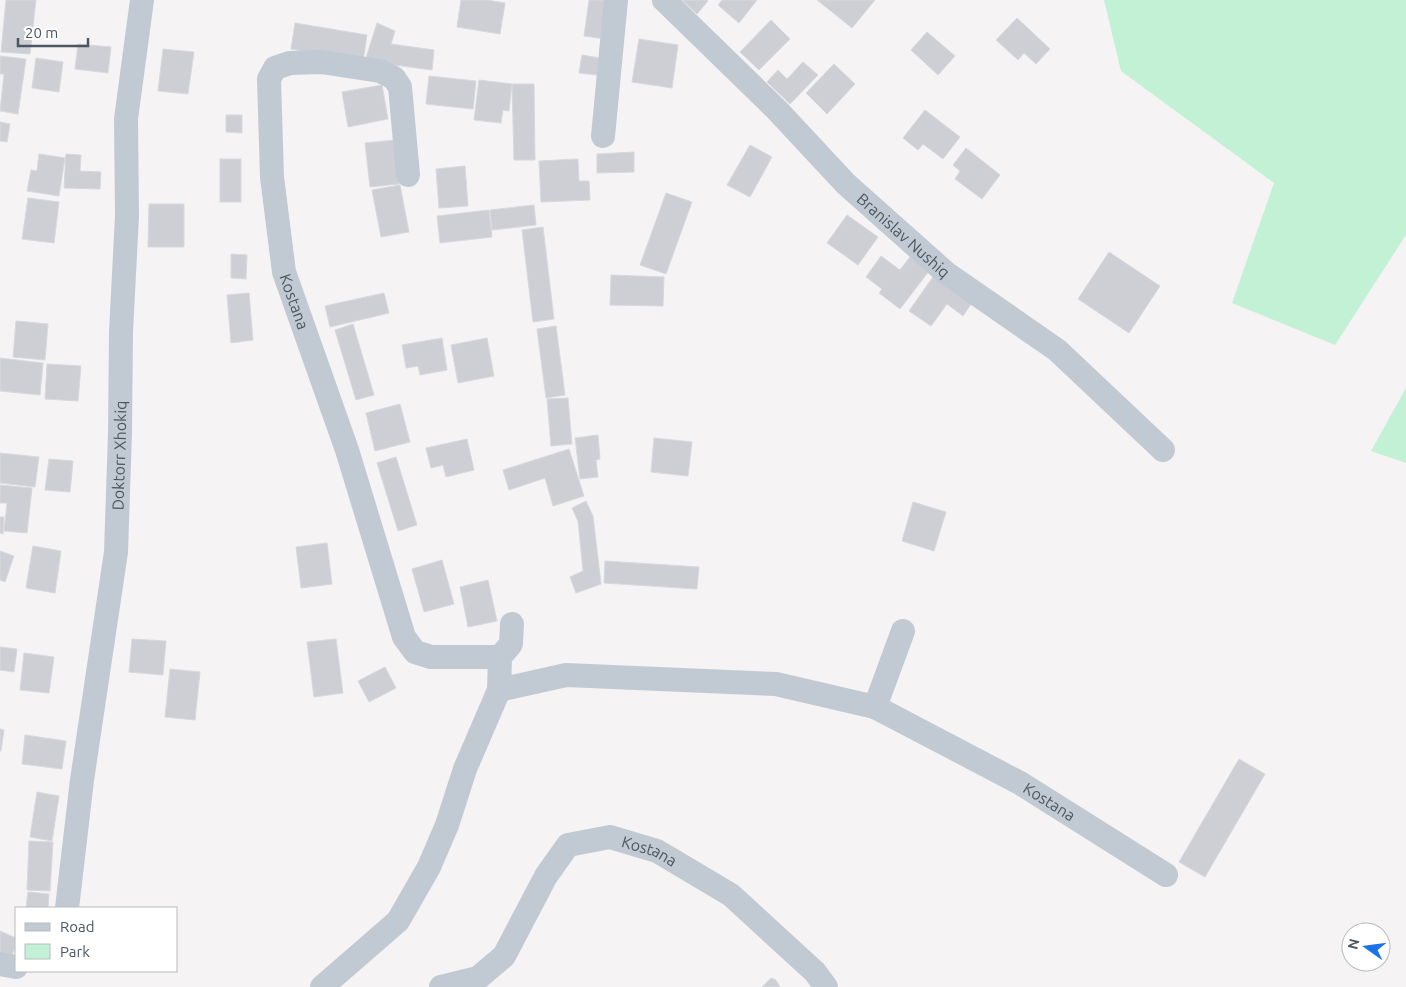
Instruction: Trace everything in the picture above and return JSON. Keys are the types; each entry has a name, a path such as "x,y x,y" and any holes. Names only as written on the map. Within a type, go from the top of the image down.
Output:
{"street":[{"name":"Doktorr Xhokiq","path":"67,907 82,780 116,552 121,332 127,216 126,119 142,0"},
{"path":"603,136 616,0"},
{"name":"Branislav Nushiq","path":"664,0 776,110 846,184 946,273 1057,350 1163,450"},
{"name":"Kostana","path":"408,175 400,87 394,78 380,71 321,62 290,62 274,68 269,79 272,177 284,272 346,450 404,637 415,652 431,657 500,657"},
{"path":"322,987 398,921 429,867 465,769 499,690 500,657 511,644 512,624"},
{"path":"875,707 903,631"},
{"name":"Kostana","path":"499,690 566,674 776,684 875,707 1020,783 1166,875"},
{"name":"Kostana","path":"441,987 478,978 504,956 546,876 568,846 610,837 657,852 731,895 815,972 826,987"},
{"path":"0,964 15,967"}],"green space":[{"path":"1104,0 1406,0 1406,235 1335,345 1232,303 1274,183 1121,71"},
{"path":"1406,388 1406,463 1371,451"}],"building":[{"path":"6,0 36,0 30,54 1,52"},
{"path":"461,0 487,0 505,3 500,34 457,27"},
{"path":"589,0 608,0 605,39 584,36"},
{"path":"682,0 707,0 708,1 697,14"},
{"path":"722,0 757,0 739,23 718,5"},
{"path":"817,0 875,0 852,28"},
{"path":"1017,18 1050,49 1036,64 1024,53 1018,60 996,40"},
{"path":"771,20 790,39 759,70 740,52"},
{"path":"295,23 367,35 363,61 291,49"},
{"path":"377,23 395,31 391,44 434,50 432,70 365,61"},
{"path":"927,32 955,56 938,75 911,50"},
{"path":"639,39 678,45 672,88 632,82"},
{"path":"78,44 111,47 108,73 75,69"},
{"path":"163,49 194,52 188,94 158,91"},
{"path":"582,55 600,58 597,75 579,73"},
{"path":"0,56 26,59 18,114 0,111 4,74 0,74"},
{"path":"36,58 63,62 59,92 32,88"},
{"path":"803,62 818,75 790,104 767,82 778,70 787,79"},
{"path":"834,64 855,84 827,114 806,93"},
{"path":"429,76 476,81 473,109 426,104"},
{"path":"479,80 512,84 509,111 503,110 501,123 474,120"},
{"path":"512,84 534,84 535,160 514,160"},
{"path":"382,85 388,119 348,127 342,92"},
{"path":"925,110 960,137 943,159 923,144 918,150 903,138"},
{"path":"226,115 242,115 242,133 226,132"},
{"path":"0,122 10,124 7,142 0,141"},
{"path":"395,140 399,184 370,187 365,143"},
{"path":"750,145 772,157 750,197 727,185"},
{"path":"966,148 1000,175 982,199 955,179 960,171 953,165"},
{"path":"634,152 634,172 597,173 597,154"},
{"path":"39,154 65,158 59,196 27,191 31,170 37,171"},
{"path":"66,154 81,155 80,171 101,172 100,189 64,188"},
{"path":"220,159 241,159 241,202 220,202"},
{"path":"578,159 579,181 589,181 590,200 541,202 539,161"},
{"path":"465,166 468,206 439,208 436,169"},
{"path":"400,185 409,232 381,237 372,190"},
{"path":"666,193 692,202 666,274 640,265"},
{"path":"28,198 59,202 54,243 22,239"},
{"path":"149,204 184,204 184,247 148,247"},
{"path":"534,205 536,225 492,230 490,210"},
{"path":"489,210 492,237 440,243 437,216"},
{"path":"847,215 878,237 858,265 827,243"},
{"path":"543,227 554,319 533,322 522,230"},
{"path":"1109,252 1160,286 1129,333 1078,299"},
{"path":"231,254 247,255 246,279 231,278"},
{"path":"881,256 900,270 910,257 929,271 900,309 879,293 882,289 866,277"},
{"path":"935,274 973,301 963,316 947,304 931,326 909,311"},
{"path":"611,275 664,277 663,306 610,305"},
{"path":"249,293 253,340 231,343 227,295"},
{"path":"384,293 389,313 330,327 325,306"},
{"path":"16,321 48,324 45,360 13,357"},
{"path":"353,324 374,395 356,400 335,330"},
{"path":"556,326 565,395 546,398 537,329"},
{"path":"442,338 447,370 420,375 418,366 406,368 402,345"},
{"path":"487,338 494,376 458,383 451,345"},
{"path":"0,358 43,363 40,395 0,391"},
{"path":"47,364 81,366 78,401 45,399"},
{"path":"568,398 572,444 551,446 547,399"},
{"path":"400,404 410,442 375,451 366,413"},
{"path":"598,435 600,459 596,460 598,477 580,479 575,438"},
{"path":"654,438 692,442 688,476 651,472"},
{"path":"467,439 474,470 446,477 443,465 431,468 426,448"},
{"path":"569,449 584,496 553,506 545,478 509,490 503,470"},
{"path":"0,453 39,457 35,487 0,483"},
{"path":"396,457 417,525 398,531 377,463"},
{"path":"49,459 73,461 70,492 45,490"},
{"path":"0,485 32,488 27,533 4,531 7,503 0,503"},
{"path":"586,501 593,516 601,584 576,593 570,577 583,571 578,521 572,508"},
{"path":"913,502 946,512 934,551 902,541"},
{"path":"0,517 4,517 3,534 0,533"},
{"path":"327,543 332,584 301,588 296,547"},
{"path":"33,546 61,551 55,593 26,588"},
{"path":"0,551 14,556 5,582 0,580"},
{"path":"442,560 454,604 424,612 412,569"},
{"path":"605,561 699,567 697,589 604,583"},
{"path":"488,580 497,621 468,627 460,587"},
{"path":"132,639 166,641 163,675 129,672"},
{"path":"336,639 343,693 314,697 307,642"},
{"path":"0,647 17,649 14,672 0,670"},
{"path":"24,653 54,657 49,693 20,690"},
{"path":"385,667 396,688 369,702 358,681"},
{"path":"170,669 200,672 195,720 165,717"},
{"path":"0,729 4,730 1,751 0,751"},
{"path":"25,735 66,741 62,769 22,764"},
{"path":"1239,759 1265,774 1205,877 1179,862"},
{"path":"37,792 59,796 52,841 30,837"},
{"path":"29,841 53,842 50,891 27,890"},
{"path":"28,892 49,894 48,907 26,907"},
{"path":"0,931 15,938 15,948 11,958 0,953"},
{"path":"771,978 776,980 780,987 762,987"}]}
